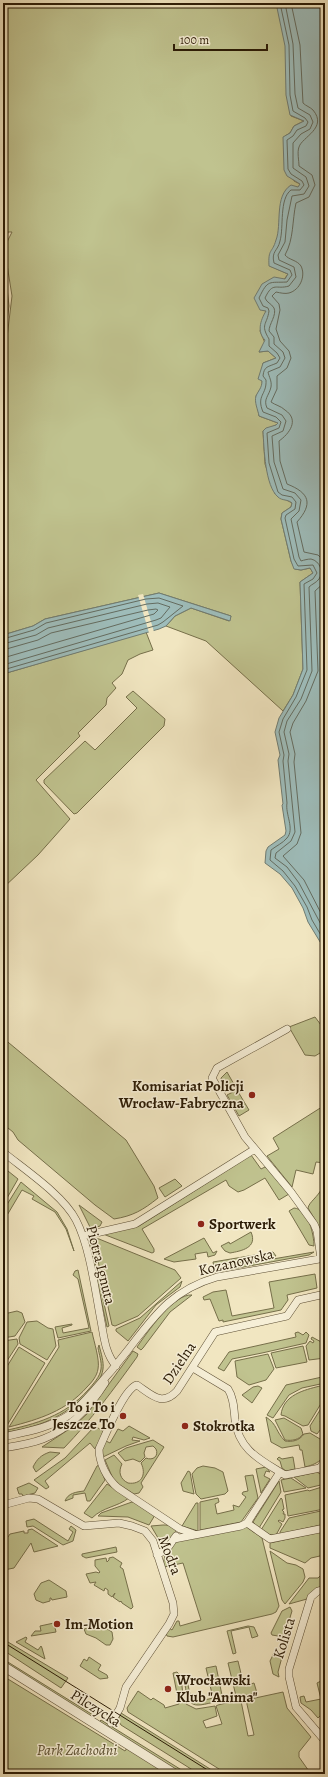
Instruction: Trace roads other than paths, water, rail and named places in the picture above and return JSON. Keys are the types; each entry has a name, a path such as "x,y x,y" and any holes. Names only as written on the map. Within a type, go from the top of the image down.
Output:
{"street":[{"path":"287,1029 217,1068 212,1078 243,1134 291,1192 314,1224 323,1258"},
{"path":"83,1236 135,1224 255,1149"},
{"name":"Piotra Ignuta","path":"3,1152 62,1202 76,1220 83,1236 107,1353 116,1366"},
{"name":"Kozanowska","path":"3,1437 47,1426 68,1416 116,1366 159,1310 169,1301 192,1286 217,1277 323,1258"},
{"name":"Dzielna","path":"180,1529 109,1480 99,1455 99,1448 124,1398 133,1387 137,1385 159,1399 169,1398 177,1391 215,1332 287,1316 298,1300 325,1294"},
{"name":"Kozanowska","path":"3,1448 35,1441 63,1428 81,1414 100,1392 116,1366"},
{"path":"192,1368 228,1389 233,1402 236,1429 243,1445 249,1452 285,1475 322,1470 325,1460"},
{"path":"28,1431 34,1436 35,1441"},
{"path":"174,1539 241,1526 248,1523 280,1472"},
{"name":"Modra","path":"3,1505 29,1498 38,1499 84,1526 114,1524 132,1526 145,1531 150,1536 173,1603 174,1614 169,1624 126,1687 120,1708 111,1723"},
{"path":"248,1523 270,1539 325,1528"},
{"path":"157,1555 167,1549 180,1529 194,1534"},
{"name":"Kolista","path":"325,1589 318,1591 311,1597 289,1669 296,1707 325,1741"},
{"name":"Pilczycka","path":"3,1666 175,1774"}],"water":[{"path":"276,3 325,3 325,950 308,922 303,908 292,888 280,874 265,863 266,851 268,847 285,835 286,831 278,760 280,755 275,732 279,718 293,695 303,669 300,582 313,573 310,568 301,570 294,569 291,561 281,519 282,513 291,507 292,503 278,497 274,492 268,476 265,456 263,431 266,428 278,423 259,416 255,401 261,388 262,381 258,379 263,363 276,358 268,351 259,352 265,340 262,337 260,326 266,311 260,310 254,298 262,284 274,277 285,279 288,274 269,266 269,256 278,234 279,211 282,196 291,185 298,187 300,184 287,176 284,170 283,137 290,133 294,126 304,121 290,115 286,95 285,46"},
{"path":"159,593 231,616 230,621 191,608 175,616 166,626 159,629 3,674 3,635 33,626 45,619"}],"tram line":[{"path":"3,1642 214,1774"}],"place":[{"name":"Komisariat Policji Wrocław-Fabryczna","path":"252,1095"},
{"name":"Sportwerk","path":"201,1224"},
{"name":"To i To i Jeszcze To","path":"123,1416"},
{"name":"Stokrotka","path":"185,1426"},
{"name":"Im-Motion","path":"57,1624"},
{"name":"Wrocławski Klub \"Anima\"","path":"168,1689"}],"park label":[{"name":"Park Zachodni","path":"77,1750"}]}
